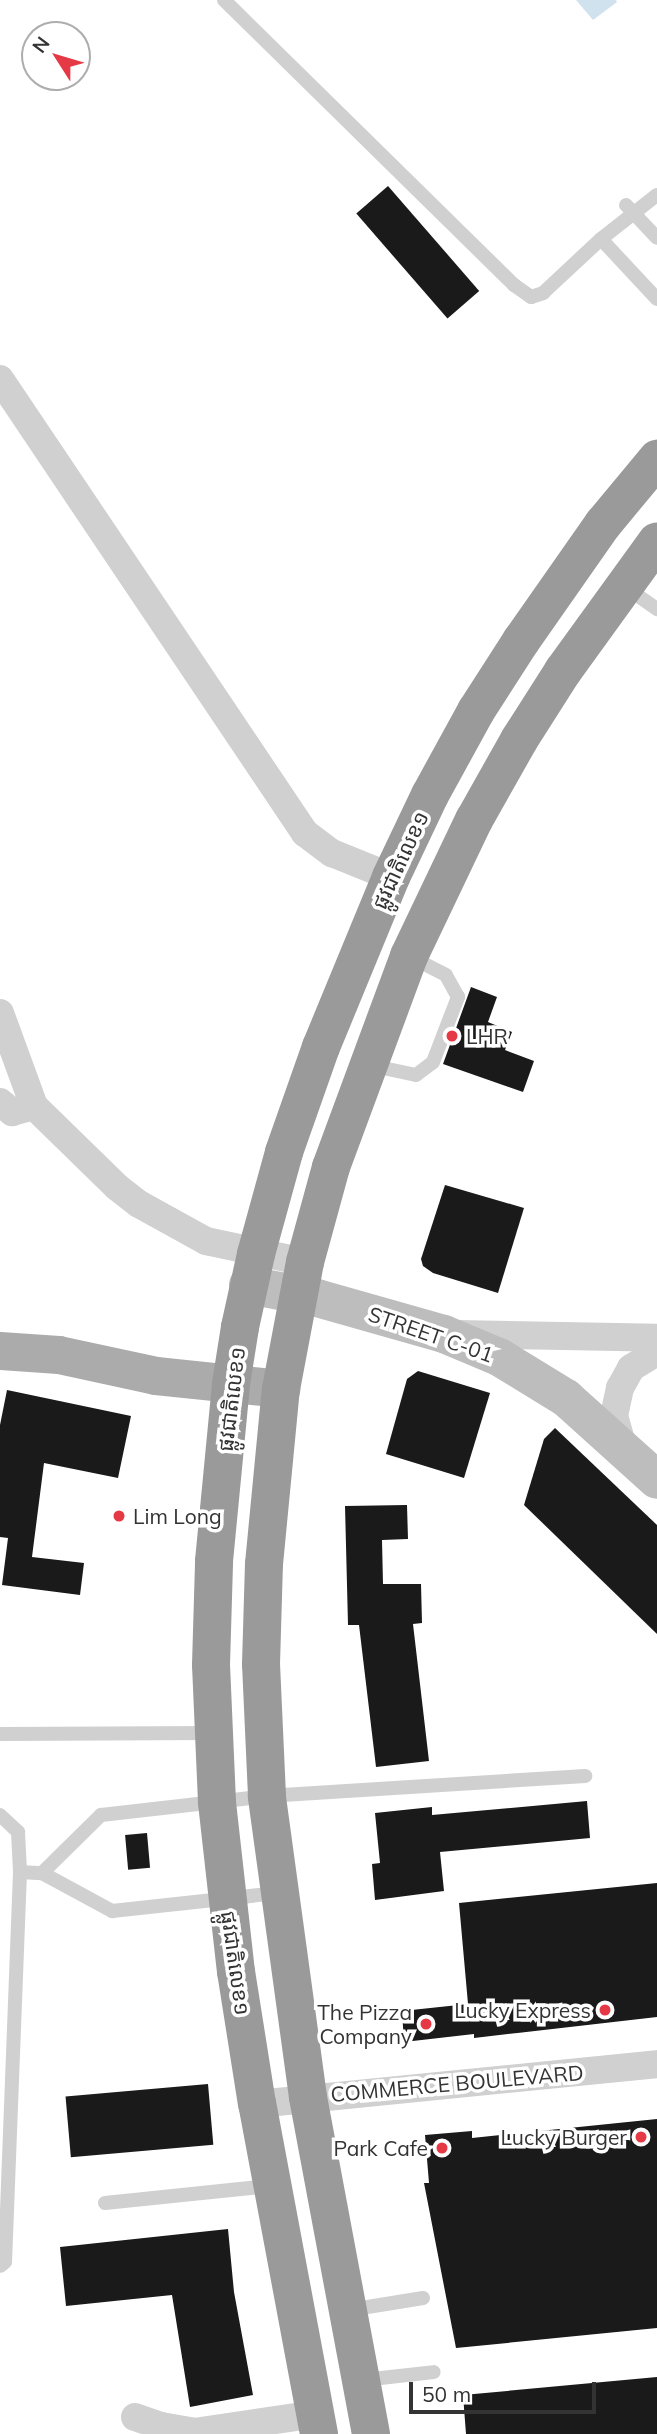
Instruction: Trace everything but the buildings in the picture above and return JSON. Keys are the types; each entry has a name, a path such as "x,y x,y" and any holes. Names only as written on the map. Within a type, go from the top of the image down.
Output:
{"highway":[{"name":"ផ្លូវជាតិលេខ១","path":"318,2424 257,2104 217,1802 213,1733 214,1561 231,1384 252,1269 284,1152 316,1060 391,877 437,783 513,653 574,564 657,459"},
{"path":"371,2434 308,2097 267,1796 261,1664 264,1564 281,1389 301,1278 331,1167 409,956 474,820 519,740 623,585 653,552"}],"main road":[{"path":"0,1350 59,1355 156,1376 281,1389"}],"street":[{"path":"0,379 305,833 332,853 391,877"},
{"path":"0,1013 34,1107 117,1187 139,1203 252,1269"},
{"path":"0,1102 12,1112 34,1107"},
{"name":"STREET C-01","path":"252,1269 301,1278 444,1334 532,1374 566,1398 657,1480"},
{"path":"444,1334 657,1338"},
{"path":"623,1447 614,1416 620,1388 632,1368 657,1352"},
{"name":"COMMERCE BOULEVARD","path":"257,2104 657,2064"},
{"path":"135,2417 161,2426 194,2432 318,2424"}],"lane":[{"path":"224,0 514,285 530,297 543,293 630,208 657,195"},
{"path":"630,208 657,238"},
{"path":"601,239 657,299"},
{"path":"623,585 657,609"},
{"path":"367,1065 416,1075 433,1062 458,997 446,975 409,956"},
{"path":"0,1734 213,1733"},
{"path":"42,1873 101,1815 267,1796 585,1776"},
{"path":"0,1815 18,1832 20,1872 5,2262 0,2266"},
{"path":"20,1872 42,1873 112,1911 279,1892"},
{"path":"105,2203 271,2186"},
{"path":"348,2311 423,2298"},
{"path":"362,2380 434,2372"}],"water":[{"path":"576,0 616,0 617,2 593,20"}],"place":[{"name":"LHR","path":"452,1036"},
{"name":"Lim Long","path":"119,1516"},
{"name":"Lucky Express","path":"605,2010"},
{"name":"The Pizza Company","path":"426,2024"},
{"name":"Lucky Burger","path":"641,2137"},
{"name":"Park Cafe","path":"442,2148"}]}
